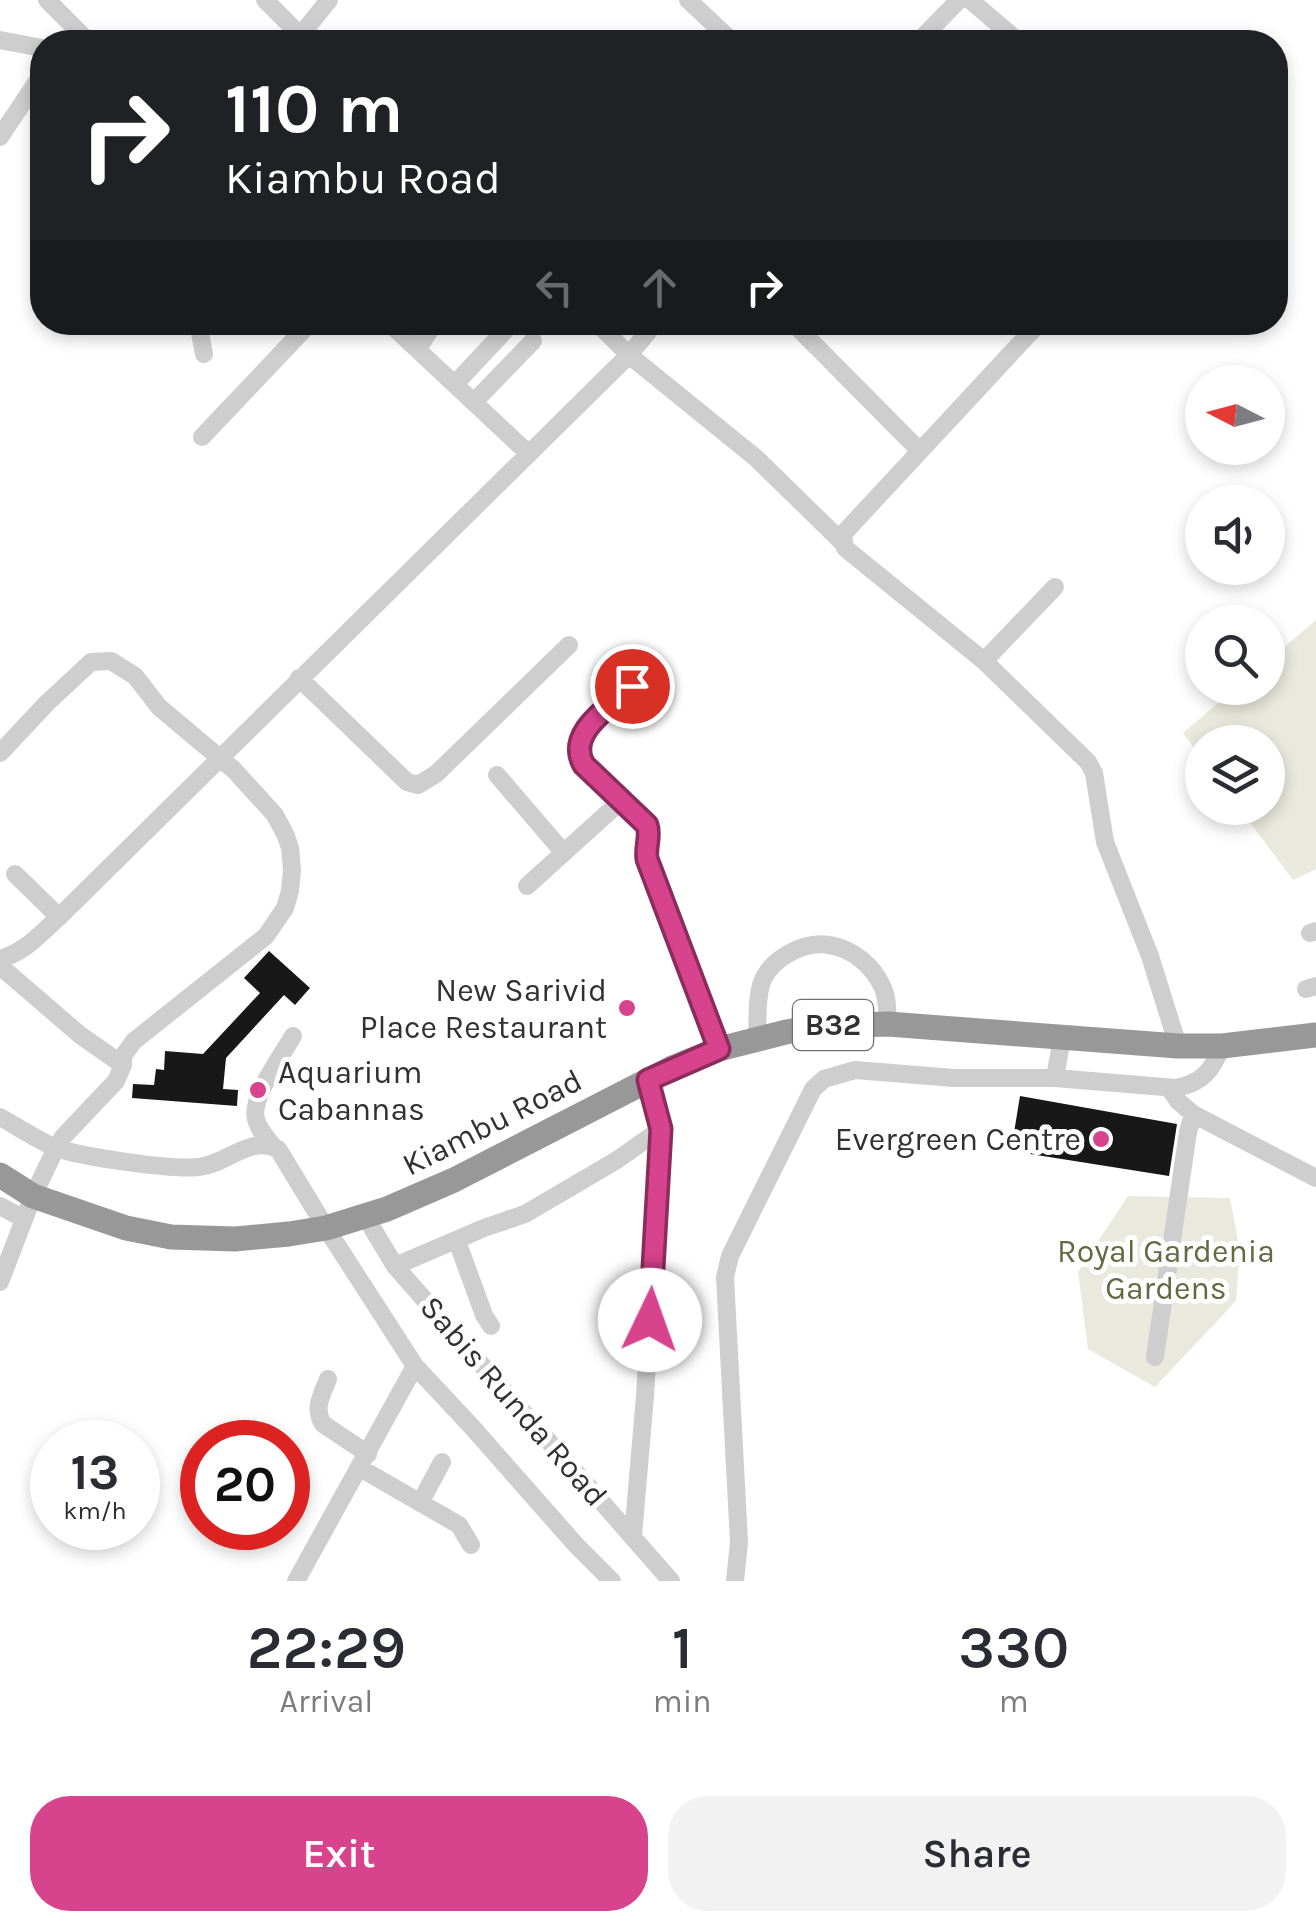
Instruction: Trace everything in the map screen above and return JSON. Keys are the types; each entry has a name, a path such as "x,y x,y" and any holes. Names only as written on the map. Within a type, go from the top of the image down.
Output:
{"highway":[{"name":"Kiambu Road","path":"0,1175 29,1208 171,1237 235,1239 326,1228 387,1210 454,1180 648,1080 719,1049 822,1026 888,1024 1178,1046 1222,1046 1316,1036"}],"street":[{"path":"47,0 66,30"},
{"path":"265,0 295,30"},
{"path":"310,30 329,0"},
{"path":"688,0 719,30"},
{"path":"930,30 959,0"},
{"path":"970,0 1002,30"},
{"path":"0,40 30,46"},
{"path":"0,137 30,92"},
{"path":"200,335 204,354"},
{"path":"202,436 299,335"},
{"path":"402,335 529,454"},
{"path":"418,349 427,335"},
{"path":"454,384 501,335"},
{"path":"609,335 756,458 845,548 984,661 1088,762 1094,774 1104,842 1150,956 1178,1046"},
{"path":"122,1065 80,1035 0,962 25,948 59,917 630,355 646,335"},
{"path":"805,335 920,451"},
{"path":"842,542 843,534 1028,335"},
{"path":"474,402 533,342"},
{"path":"984,661 1055,587"},
{"path":"299,678 408,782 418,785 436,774 569,644"},
{"path":"0,753 91,662 121,665 135,676 159,707 234,770 275,815 290,848 292,870 284,908 266,936 134,1041 123,1056 116,1081 63,1136 0,1282"},
{"path":"632,686 584,731 578,749 584,765 650,831 647,859 719,1049"},
{"path":"497,775 564,852"},
{"path":"527,886 622,800"},
{"path":"14,874 59,917"},
{"path":"757,1040 760,986 771,966 804,947 829,945 855,954 872,969 884,990 888,1024"},
{"path":"293,1036 258,1098 256,1124 278,1149 415,1366 612,1581"},
{"path":"1055,1078 1062,1037"},
{"path":"736,1581 739,1542 726,1276 730,1256 813,1089 824,1079 854,1070 954,1078 1055,1078 1169,1088 1192,1085 1201,1079 1216,1062 1222,1046"},
{"path":"634,1536 661,1129 648,1080"},
{"path":"1169,1088 1194,1114 1316,1178"},
{"path":"1156,1357 1188,1132 1194,1114"},
{"path":"0,1117 56,1148 138,1162 200,1167 225,1160 253,1145 274,1146"},
{"path":"394,1266 525,1214 661,1129"},
{"path":"0,1206 29,1208"},
{"name":"Sabis Runda Road","path":"365,1216 394,1266 670,1581"},
{"path":"457,1240 491,1326"},
{"path":"296,1581 415,1366"},
{"path":"328,1379 318,1406 323,1424 420,1503 459,1525 471,1544"},
{"path":"420,1503 442,1462"}],"green space":[{"path":"1316,620 1316,869 1293,880 1252,825 1285,825 1285,725 1192,725 1216,705 1285,705 1285,646"},
{"name":"Royal Gardenia Gardens","path":"1128,1196 1230,1198 1240,1252 1236,1301 1155,1387 1088,1349 1078,1272"}],"building":[{"path":"269,951 310,988 295,1005 284,995 226,1058 223,1089 238,1090 237,1106 132,1098 133,1084 154,1085 156,1069 164,1070 165,1051 203,1054 260,993 244,978"},
{"name":"Evergreen Centre","path":"1020,1096 1177,1124 1169,1176 1011,1151"}],"place":[{"name":"New Sarivid Place Restaurant","path":"627,1008"},
{"name":"Aquarium Cabannas","path":"258,1090"},
{"name":"Evergreen Centre","path":"1101,1139"}],"route":[{"path":"632,686 584,731 579,757 650,831 647,859 719,1049 648,1080 661,1129 650,1320"}]}
